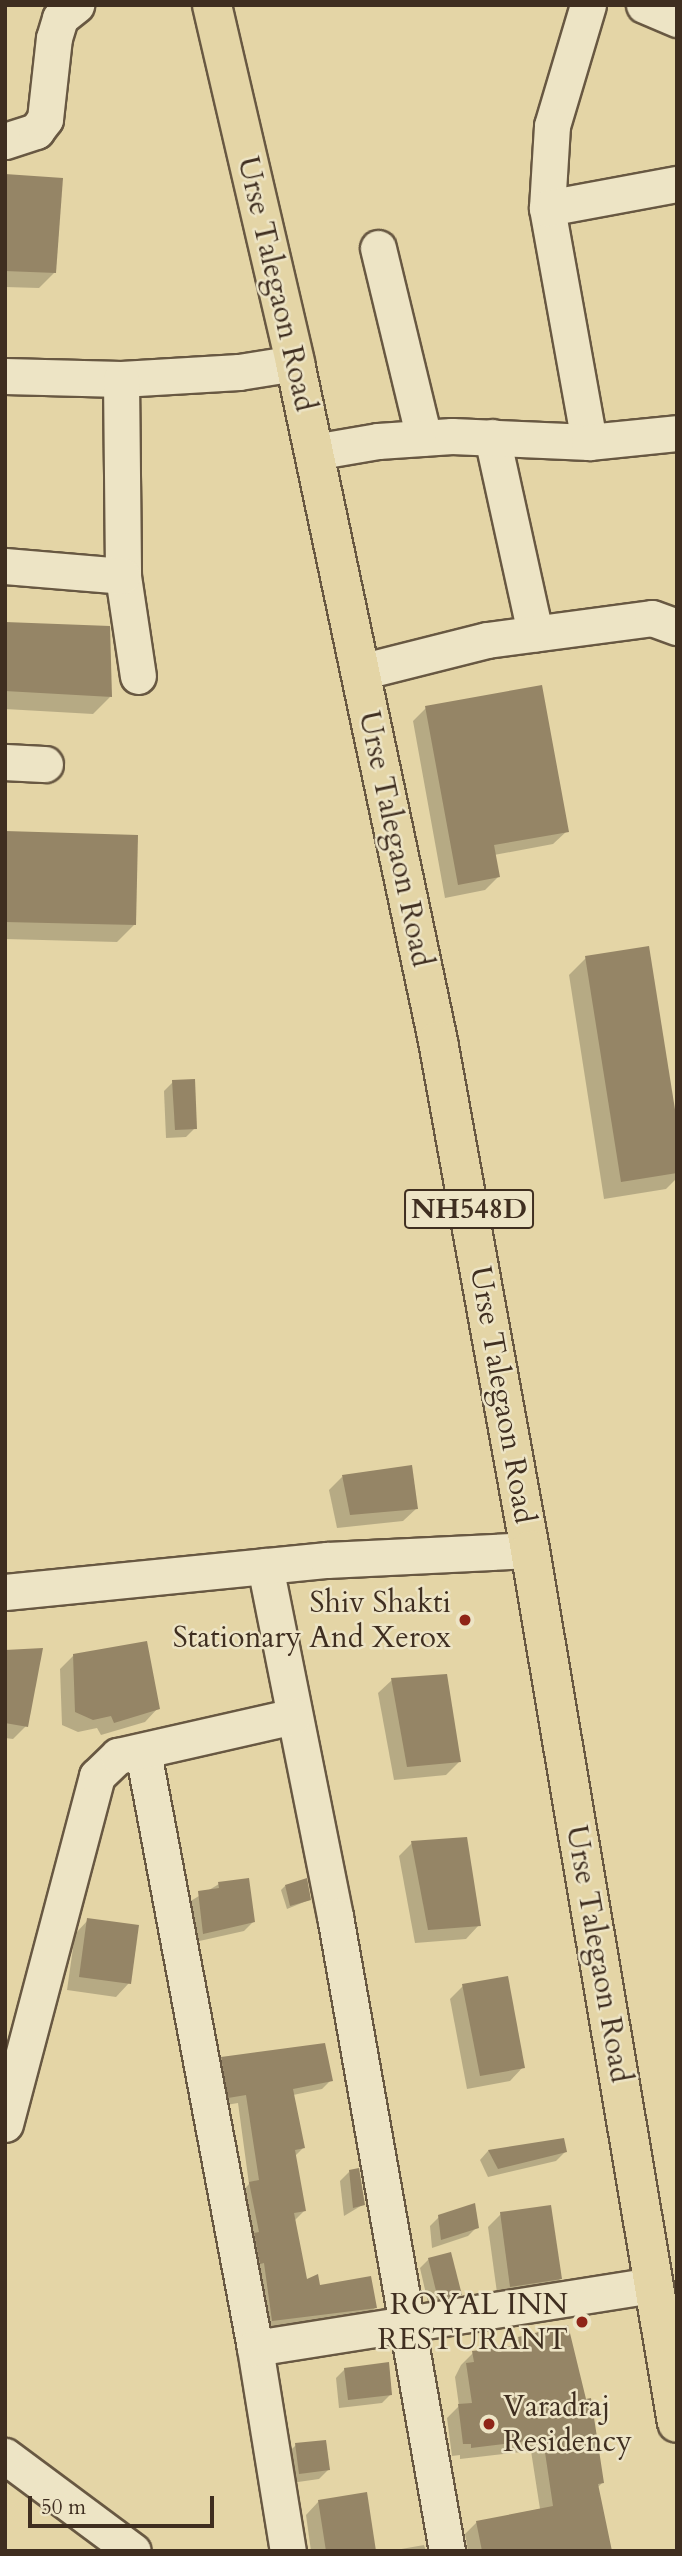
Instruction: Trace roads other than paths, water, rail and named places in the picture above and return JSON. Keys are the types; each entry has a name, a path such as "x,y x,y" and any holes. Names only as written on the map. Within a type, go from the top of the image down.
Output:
{"highway":[{"name":"Urse Talegaon Road","path":"212,5 295,363 438,1041 530,1550 677,2423"}],"street":[{"path":"5,141 36,131 45,119 54,38 60,18 76,5"},
{"path":"588,5 552,127 547,208 589,442"},
{"path":"644,5 677,19"},
{"path":"547,208 677,184"},
{"path":"378,248 424,438"},
{"path":"5,376 121,379 239,372 295,363"},
{"path":"121,379 123,576 138,676"},
{"path":"314,452 424,438 589,442 677,433"},
{"path":"492,438 534,633"},
{"path":"5,566 123,576"},
{"path":"360,672 487,640 534,633 652,618 677,627"},
{"path":"5,762 45,764"},
{"path":"5,1591 265,1566 530,1550"},
{"path":"265,1566 295,1716 447,2551"},
{"path":"5,2124 97,1776 118,1756 295,1716"},
{"path":"143,1752 255,2348 288,2551"},
{"path":"255,2348 654,2285"},
{"path":"5,2456 133,2551"}],"place":[{"name":"Shiv Shakti Stationary And Xerox","path":"465,1620"},
{"name":"ROYAL INN RESTURANT","path":"582,2322"},
{"name":"Varadraj Residency","path":"489,2424"}]}
